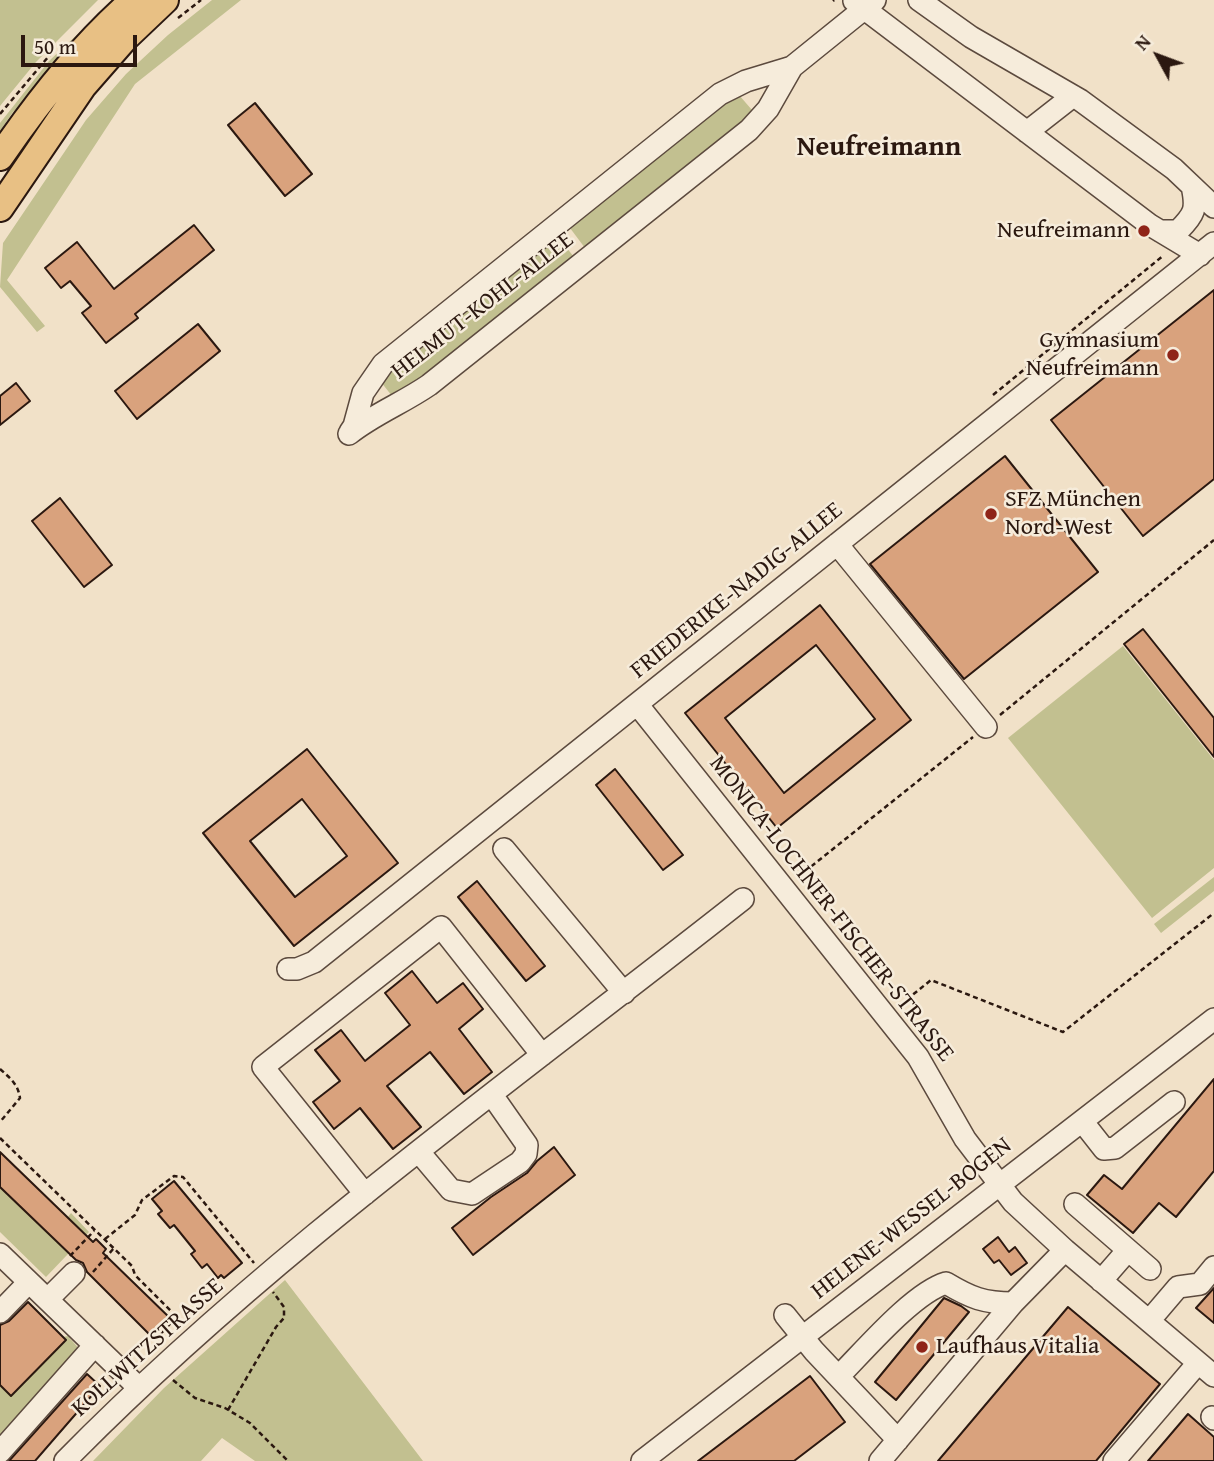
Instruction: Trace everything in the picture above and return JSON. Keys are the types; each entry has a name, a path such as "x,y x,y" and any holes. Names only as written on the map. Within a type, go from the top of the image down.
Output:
{"main road":[{"path":"0,157 34,107 76,58 134,0"},
{"path":"0,208 83,86 125,38 165,0"}],"street":[{"path":"919,0 979,43 1073,96 1174,169 1214,206"},
{"path":"864,3 1027,132 1160,231 1207,249"},
{"name":"HELMUT-KOHL-ALLEE","path":"792,67 746,81 720,94 383,364 363,393 354,426 349,434 375,415 429,386 749,130 768,109 792,67 864,3"},
{"path":"1027,132 1073,96"},
{"path":"1160,231 1178,231 1192,216 1196,205 1192,186"},
{"name":"FRIEDERIKE-NADIG-ALLEE","path":"288,969 297,969 314,962 1207,249"},
{"path":"837,544 986,727"},
{"name":"MONICA-LOCHNER-FISCHER-STRASSE","path":"637,704 886,1016 925,1068 965,1139 999,1185 1027,1217 1065,1251 1210,1372"},
{"path":"504,849 624,993"},
{"name":"KOLLWITZSTRASSE","path":"65,1461 138,1387 365,1194 743,899"},
{"path":"365,1194 263,1067 441,927 542,1055"},
{"name":"HELENE-WESSEL-BOGEN","path":"642,1461 1082,1121 1211,1026"},
{"path":"419,1152 451,1190 460,1194 472,1194 520,1162 526,1154 527,1145 492,1094"},
{"path":"1082,1121 1104,1149 1115,1148 1174,1102"},
{"path":"1075,1204 1150,1269"},
{"path":"1101,1281 1128,1250"},
{"path":"880,1461 1013,1303 1065,1251"},
{"path":"0,1254 138,1387"},
{"path":"1149,1321 1178,1287 1200,1284 1214,1267"},
{"path":"48,1299 74,1273"},
{"path":"0,1312 29,1282"},
{"path":"838,1376 933,1287 946,1283 961,1293 989,1303 1013,1303"},
{"path":"785,1315 898,1440"},
{"path":"0,1452 95,1345"},
{"path":"1114,1461 1210,1372"}],"path":[{"path":"886,1016 931,980 1063,1032 1214,913"},
{"path":"0,1069 14,1081 20,1098 0,1122"},
{"path":"0,1138 132,1266 135,1276 197,1336"},
{"path":"105,1240 135,1215 142,1200 167,1179 174,1175 183,1177 266,1277 284,1307 284,1318 276,1327 228,1410"},
{"path":"161,1368 195,1398 228,1410 263,1434 288,1461"}],"shaded area":[{"path":"0,0 98,0 36,62 0,106"},
{"path":"114,0 123,0 34,94 13,112 0,131 0,123 49,61"},
{"path":"212,0 241,0 135,84 7,280 45,326 37,332 0,287 3,243 86,120 126,74 168,35"},
{"path":"739,95 752,110 739,124 585,248 570,228 725,101"},
{"path":"558,237 574,257 400,395 392,396 381,382 387,373"},
{"path":"1123,646 1214,760 1214,868 1152,918 1008,738"},
{"path":"1214,877 1214,891 1161,933 1154,924"},
{"path":"0,1187 61,1245 78,1227 68,1217 71,1213 89,1232 46,1277 0,1232"},
{"path":"285,1280 423,1461 255,1461 222,1438 201,1461 93,1461 164,1388"},
{"path":"68,1336 80,1350 0,1446 0,1385 11,1395 66,1340 63,1337"}],"building":[{"path":"255,103 312,174 285,196 228,125"},
{"path":"194,225 214,250 135,314 138,318 106,343 82,313 91,306 70,281 61,288 45,268 77,242 114,289"},
{"name":"Gymnasium Neufreimann","path":"1214,290 1214,479 1143,536 1051,420"},
{"path":"198,324 220,351 137,419 115,391"},
{"path":"16,383 30,401 0,425 0,396"},
{"path":"1005,456 1098,572 964,679 870,564"},
{"path":"60,498 112,565 84,587 32,521"},
{"path":"820,605 911,720 777,828 685,713","holes":["816,645 875,719 784,793 725,718"]},
{"path":"1143,629 1214,718 1214,757 1124,644"},
{"path":"307,749 398,863 294,946 203,833","holes":["302,799 347,856 295,897 250,841"]},
{"path":"615,769 683,855 663,870 596,785"},
{"path":"477,881 545,966 526,981 458,897"},
{"path":"412,971 437,1003 463,983 483,1009 459,1029 492,1072 464,1094 430,1052 387,1086 421,1127 393,1149 360,1108 334,1129 313,1102 340,1081 315,1050 341,1030 365,1061 410,1025 385,993"},
{"path":"1214,1079 1214,1171 1176,1217 1159,1203 1133,1233 1087,1195 1104,1175 1122,1189"},
{"path":"554,1147 575,1175 473,1255 452,1228 527,1173"},
{"path":"0,1152 93,1242 96,1239 106,1249 103,1253 173,1321 155,1340 87,1272 83,1263 76,1260 0,1187"},
{"path":"174,1181 242,1263 224,1278 221,1275 218,1278 207,1264 202,1268 191,1254 195,1251 174,1225 170,1228 158,1214 162,1211 152,1199"},
{"path":"998,1237 1009,1252 1015,1247 1027,1263 1011,1275 999,1260 994,1263 983,1249"},
{"path":"1214,1288 1214,1323 1196,1308"},
{"name":"Laufhaus Vitalia","path":"944,1298 969,1312 896,1400 875,1382"},
{"path":"28,1302 66,1340 11,1396 0,1385 0,1325 9,1321"},
{"path":"1068,1307 1160,1384 1096,1461 938,1461"},
{"path":"87,1374 100,1386 35,1461 9,1461"},
{"path":"810,1376 845,1422 794,1461 698,1461"},
{"path":"1188,1414 1214,1437 1214,1461 1148,1461"}],"place":[{"name":"Neufreimann","path":"1144,231"},
{"name":"Gymnasium Neufreimann","path":"1173,355"},
{"name":"SFZ München Nord-West","path":"991,514"},
{"name":"Laufhaus Vitalia","path":"922,1347"}],"district":[{"name":"Neufreimann","path":"879,148"}]}
